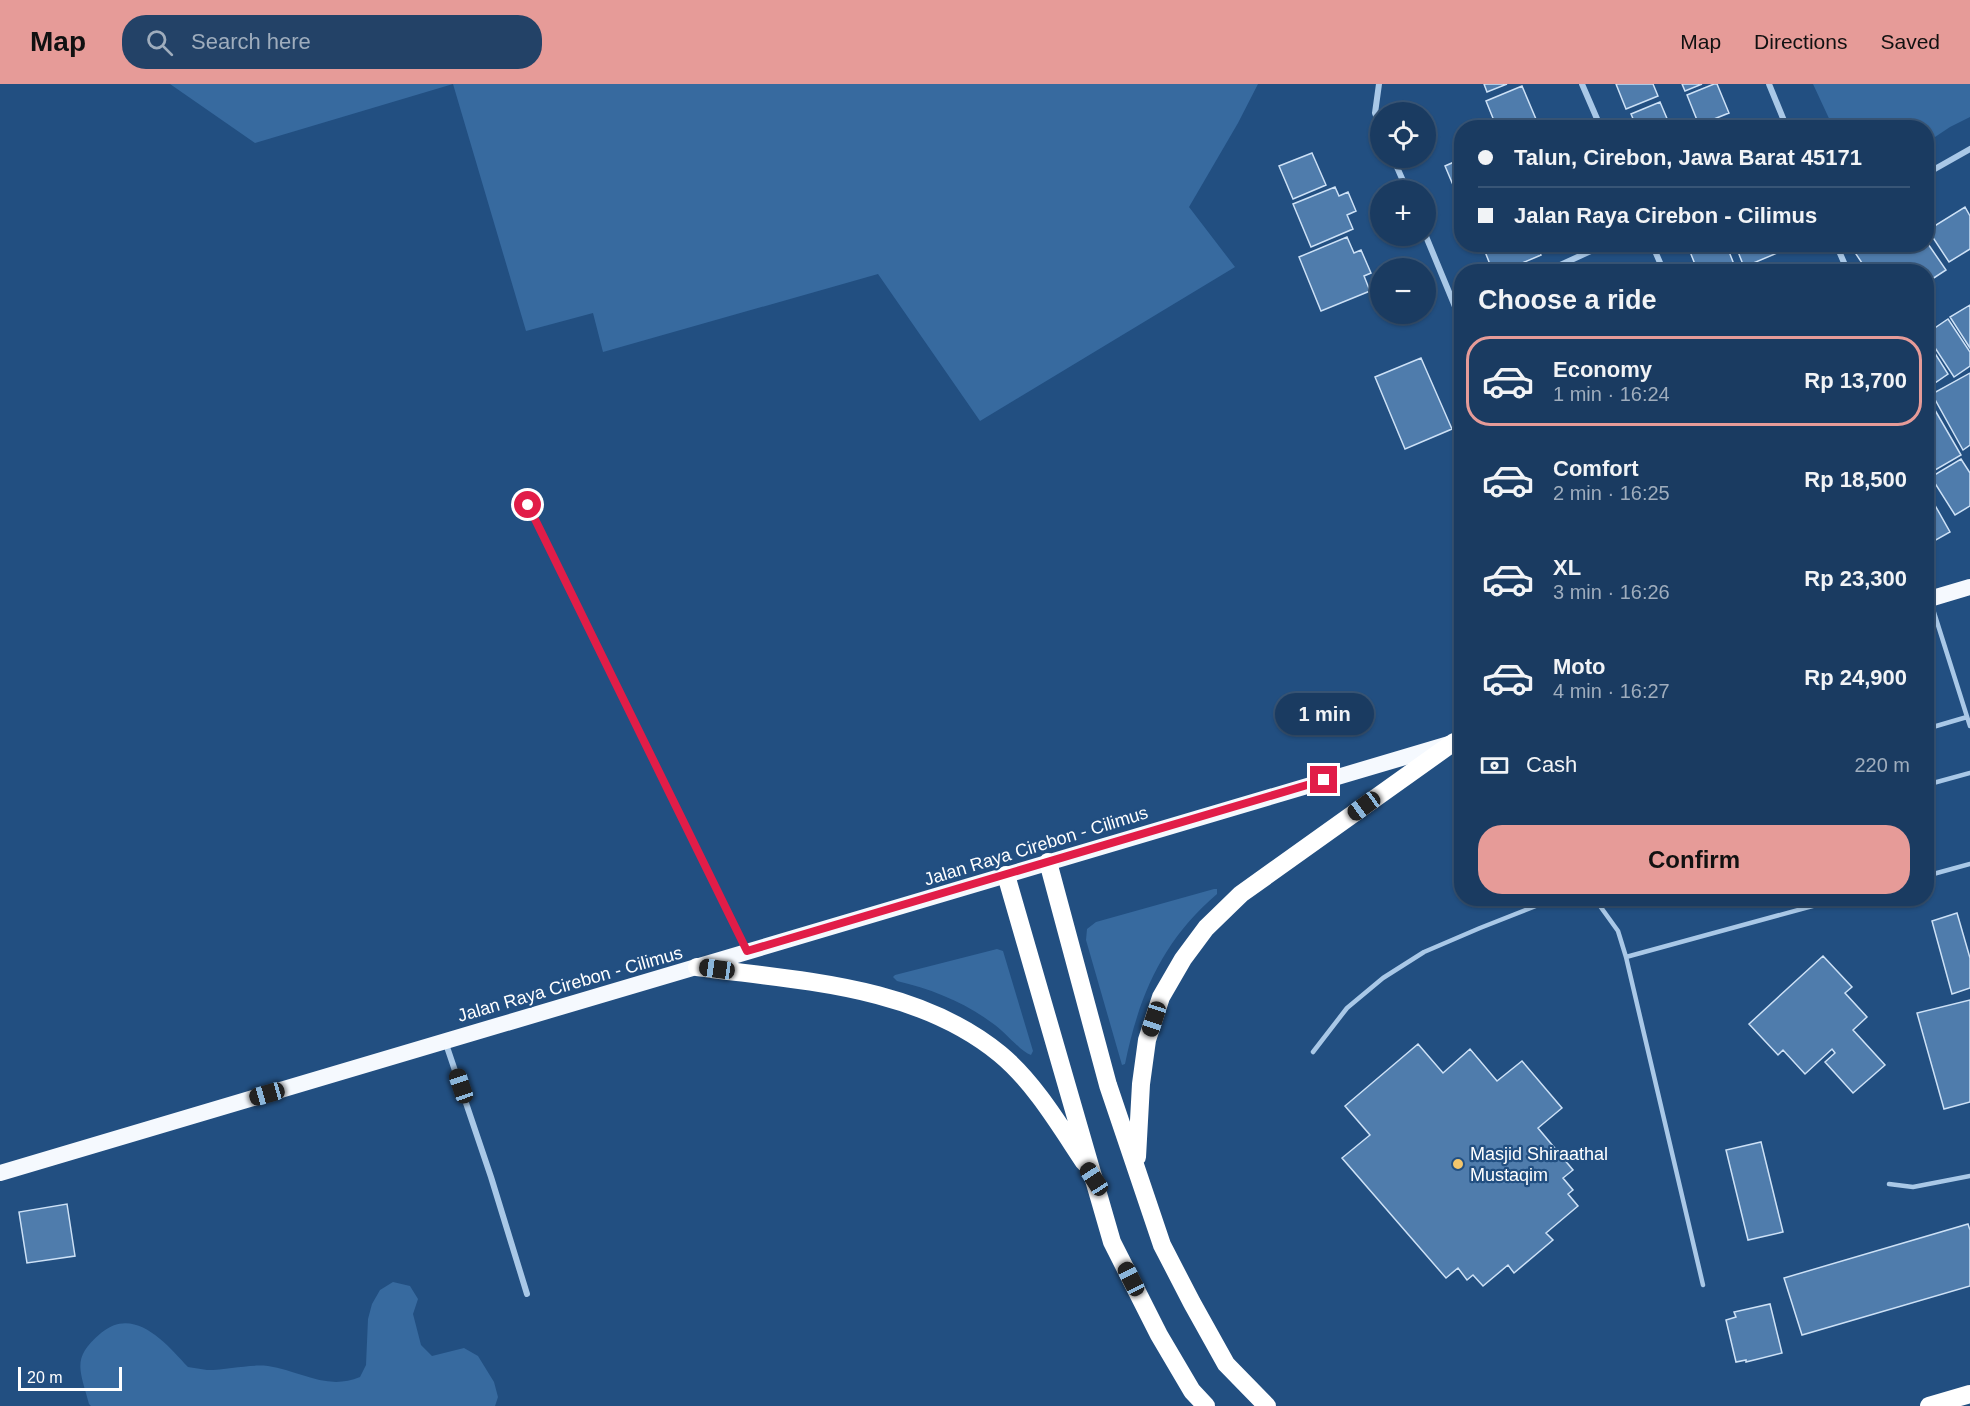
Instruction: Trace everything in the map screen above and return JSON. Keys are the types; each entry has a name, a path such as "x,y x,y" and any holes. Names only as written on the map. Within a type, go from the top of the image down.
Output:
{"highway":[{"path":"1934,598 1970,586"},
{"name":"Jalan Raya Cirebon - Cilimus","path":"0,1173 1454,742"},
{"path":"1137,1166 1141,1084 1147,1040 1161,997 1183,959 1206,928 1241,894 1454,744"},
{"path":"1048,862 1108,1085 1162,1245 1226,1364 1267,1406"},
{"path":"1006,875 1112,1242 1159,1335 1192,1391 1206,1406"},
{"path":"697,967 840,987 902,1001 970,1032 1002,1055 1025,1080 1056,1119 1094,1179"},
{"path":"1929,1406 1970,1394"}],"street":[{"path":"1377,102 1379,84"},
{"path":"1582,84 1598,120"},
{"path":"1768,84 1784,120"},
{"path":"1934,169 1970,149"},
{"path":"1430,246 1454,299"},
{"path":"1562,264 1589,252"},
{"path":"445,1041 491,1177 527,1294"}],"lane":[{"path":"528,505 747,951"},
{"path":"1934,618 1970,726"},
{"path":"1934,727 1967,717"},
{"path":"1934,783 1970,773"},
{"path":"1934,874 1970,864"},
{"path":"1312,1052 1347,1008 1383,978 1424,952 1536,906"},
{"path":"1600,906 1618,932 1626,957 1703,1285"},
{"path":"1626,957 1813,906"},
{"path":"1888,1184 1913,1187 1970,1176"}],"shaded area":[{"path":"170,84 453,84 255,143"},
{"path":"453,84 1258,84 1189,207 1235,267 980,421 878,274 603,352 593,313 526,331"},
{"path":"1813,84 1970,84 1970,117 1934,138 1934,120 1830,120"},
{"path":"1217,889 1217,894 1182,930 1156,970 1138,1015 1125,1064 1122,1065 1086,940 1087,929 1096,922"},
{"path":"997,949 1003,951 1033,1051 1031,1055 995,1025 972,1010 936,993 897,981 893,977"},
{"path":"393,1282 410,1286 418,1299 413,1314 421,1345 432,1356 464,1348 478,1356 494,1382 498,1397 495,1406 91,1406 89,1404 80,1365 85,1350 101,1333 113,1325 125,1323 149,1330 188,1367 207,1370 268,1366 314,1379 336,1382 360,1377 366,1365 368,1319 372,1304 380,1290"}],"building":[{"path":"1484,84 1507,84 1487,92"},
{"path":"1616,84 1653,84 1658,96 1626,109"},
{"path":"1682,84 1702,84 1685,91"},
{"path":"1717,84 1729,113 1712,120 1697,120 1687,95"},
{"path":"1522,86 1536,119 1494,120 1486,101"},
{"path":"1660,102 1668,120 1634,120 1631,114"},
{"path":"1312,153 1326,185 1293,199 1279,166"},
{"path":"1454,162 1454,187 1445,166"},
{"path":"1335,187 1339,196 1348,192 1356,211 1347,215 1353,229 1311,247 1293,204"},
{"path":"1965,207 1970,216 1970,249 1949,262 1934,239 1934,226"},
{"path":"1347,237 1354,253 1361,250 1370,271 1370,273 1364,276 1370,291 1321,311 1299,257"},
{"path":"1485,252 1540,252 1541,255 1520,264 1490,264"},
{"path":"1690,252 1729,252 1734,264 1695,264"},
{"path":"1738,252 1780,252 1751,264 1743,264"},
{"path":"1855,252 1934,252 1946,270 1934,278 1934,264 1863,264"},
{"path":"1970,305 1970,348 1950,317"},
{"path":"1948,319 1970,352 1970,366 1954,377 1934,346 1934,329"},
{"path":"1934,352 1948,374 1934,384"},
{"path":"1421,358 1452,429 1405,449 1375,377"},
{"path":"1970,373 1970,445 1963,450 1934,398 1934,393"},
{"path":"1934,408 1961,455 1934,471"},
{"path":"1961,459 1970,473 1970,506 1955,515 1934,482 1934,475"},
{"path":"1934,503 1950,532 1934,541"},
{"path":"1957,913 1970,958 1970,988 1952,994 1932,921"},
{"path":"1823,956 1852,987 1845,993 1867,1017 1853,1030 1885,1065 1853,1093 1825,1062 1835,1053 1832,1049 1805,1074 1783,1050 1778,1055 1749,1024"},
{"path":"1970,1000 1970,1102 1944,1109 1917,1013"},
{"name":"Masjid Shiraathal Mustaqim","path":"1418,1044 1443,1073 1470,1049 1497,1081 1522,1061 1562,1108 1538,1128 1573,1170 1563,1178 1573,1190 1568,1194 1578,1206 1546,1233 1553,1240 1514,1273 1508,1265 1483,1286 1473,1275 1467,1280 1458,1268 1446,1278 1342,1158 1370,1135 1345,1106"},
{"path":"1761,1142 1783,1232 1748,1240 1726,1150"},
{"path":"67,1204 75,1256 27,1263 19,1212"},
{"path":"1968,1224 1970,1230 1970,1286 1802,1335 1784,1278"},
{"path":"1770,1304 1782,1353 1746,1362 1746,1360 1736,1362 1726,1320 1736,1317 1734,1312"}],"place":[{"name":"Masjid Shiraathal Mustaqim","path":"1458,1164"}],"route":[{"path":"528,505 747,951 1324,780"}]}
